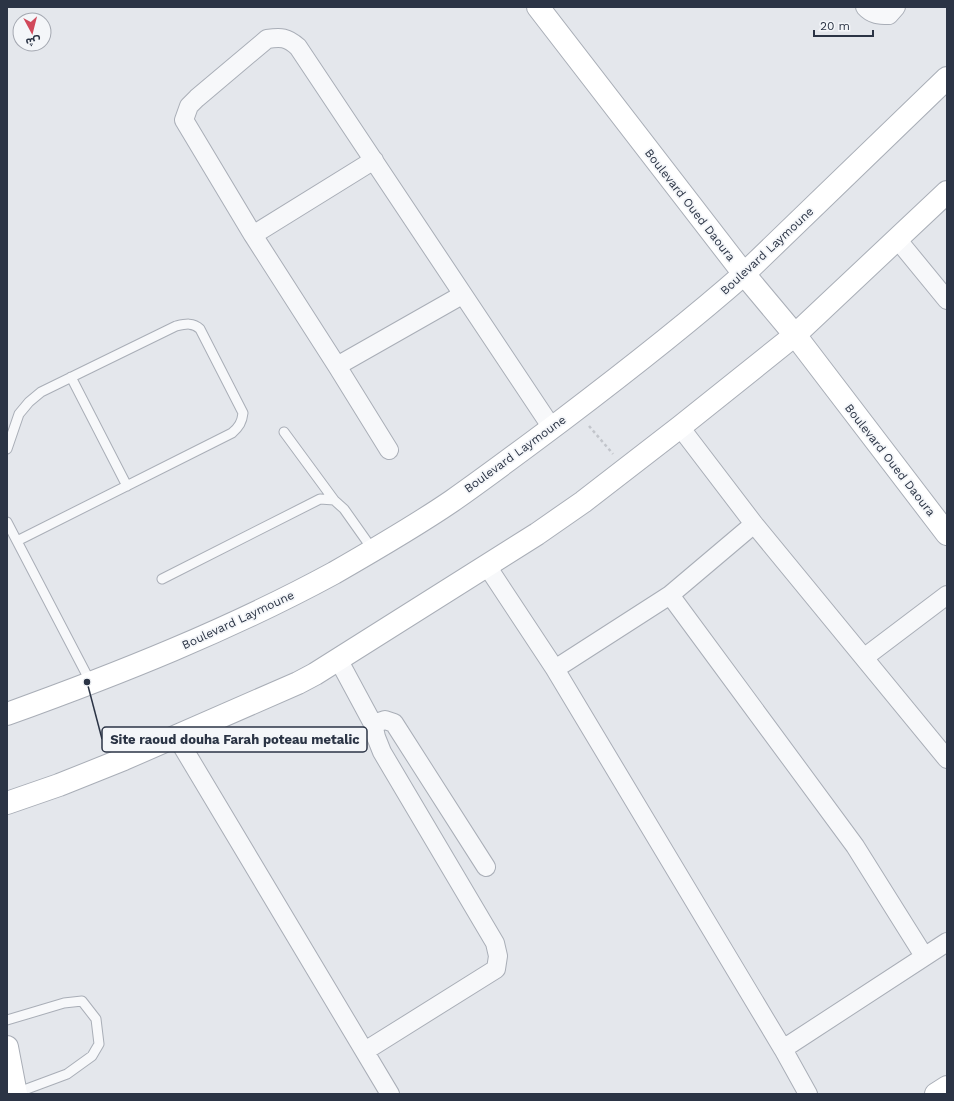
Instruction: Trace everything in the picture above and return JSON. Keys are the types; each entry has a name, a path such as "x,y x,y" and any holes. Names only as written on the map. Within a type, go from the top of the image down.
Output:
{"main road":[{"name":"Boulevard Oued Daoura","path":"538,7 744,274 795,335 947,534"},
{"name":"Boulevard Laymoune","path":"7,714 91,684 196,640 293,594 373,550 451,501 552,428 716,299 744,274 947,78"},
{"path":"7,803 80,777 298,683 338,660 537,534 583,502 795,335 947,192"},
{"path":"7,1047 16,1094"},
{"path":"936,1094 947,1087"}],"street":[{"path":"866,7 868,11 878,15 889,15 896,7"},
{"path":"389,450 253,235 184,120 189,106 197,98 267,39 281,37 292,42 298,47 552,428"},
{"path":"253,235 374,160"},
{"path":"897,239 947,300"},
{"path":"337,366 462,295"},
{"path":"680,427 754,524 947,758"},
{"path":"555,669 670,596 754,524"},
{"path":"487,566 555,669 783,1049 808,1094"},
{"path":"865,657 947,595"},
{"path":"670,596 855,846 924,956"},
{"path":"338,660 373,724 382,752 495,944 498,956 496,969 365,1052"},
{"path":"373,724 385,720 394,723 486,867"},
{"path":"176,736 390,1094"},
{"path":"783,1049 947,942"}],"lane":[{"path":"7,449 19,414 29,402 41,392 176,326 185,324 195,324 200,329 243,413 239,428 232,433 17,541"},
{"path":"71,377 127,486"},
{"path":"284,432 334,500 344,509 373,550"},
{"path":"162,579 320,499 334,500"},
{"path":"7,522 91,684"},
{"path":"7,1020 64,1003 82,1001 96,1019 99,1044 92,1056 67,1074 16,1094"}],"place":[{"name":"Site raoud douha Farah poteau metalic","path":"87,682"}]}
